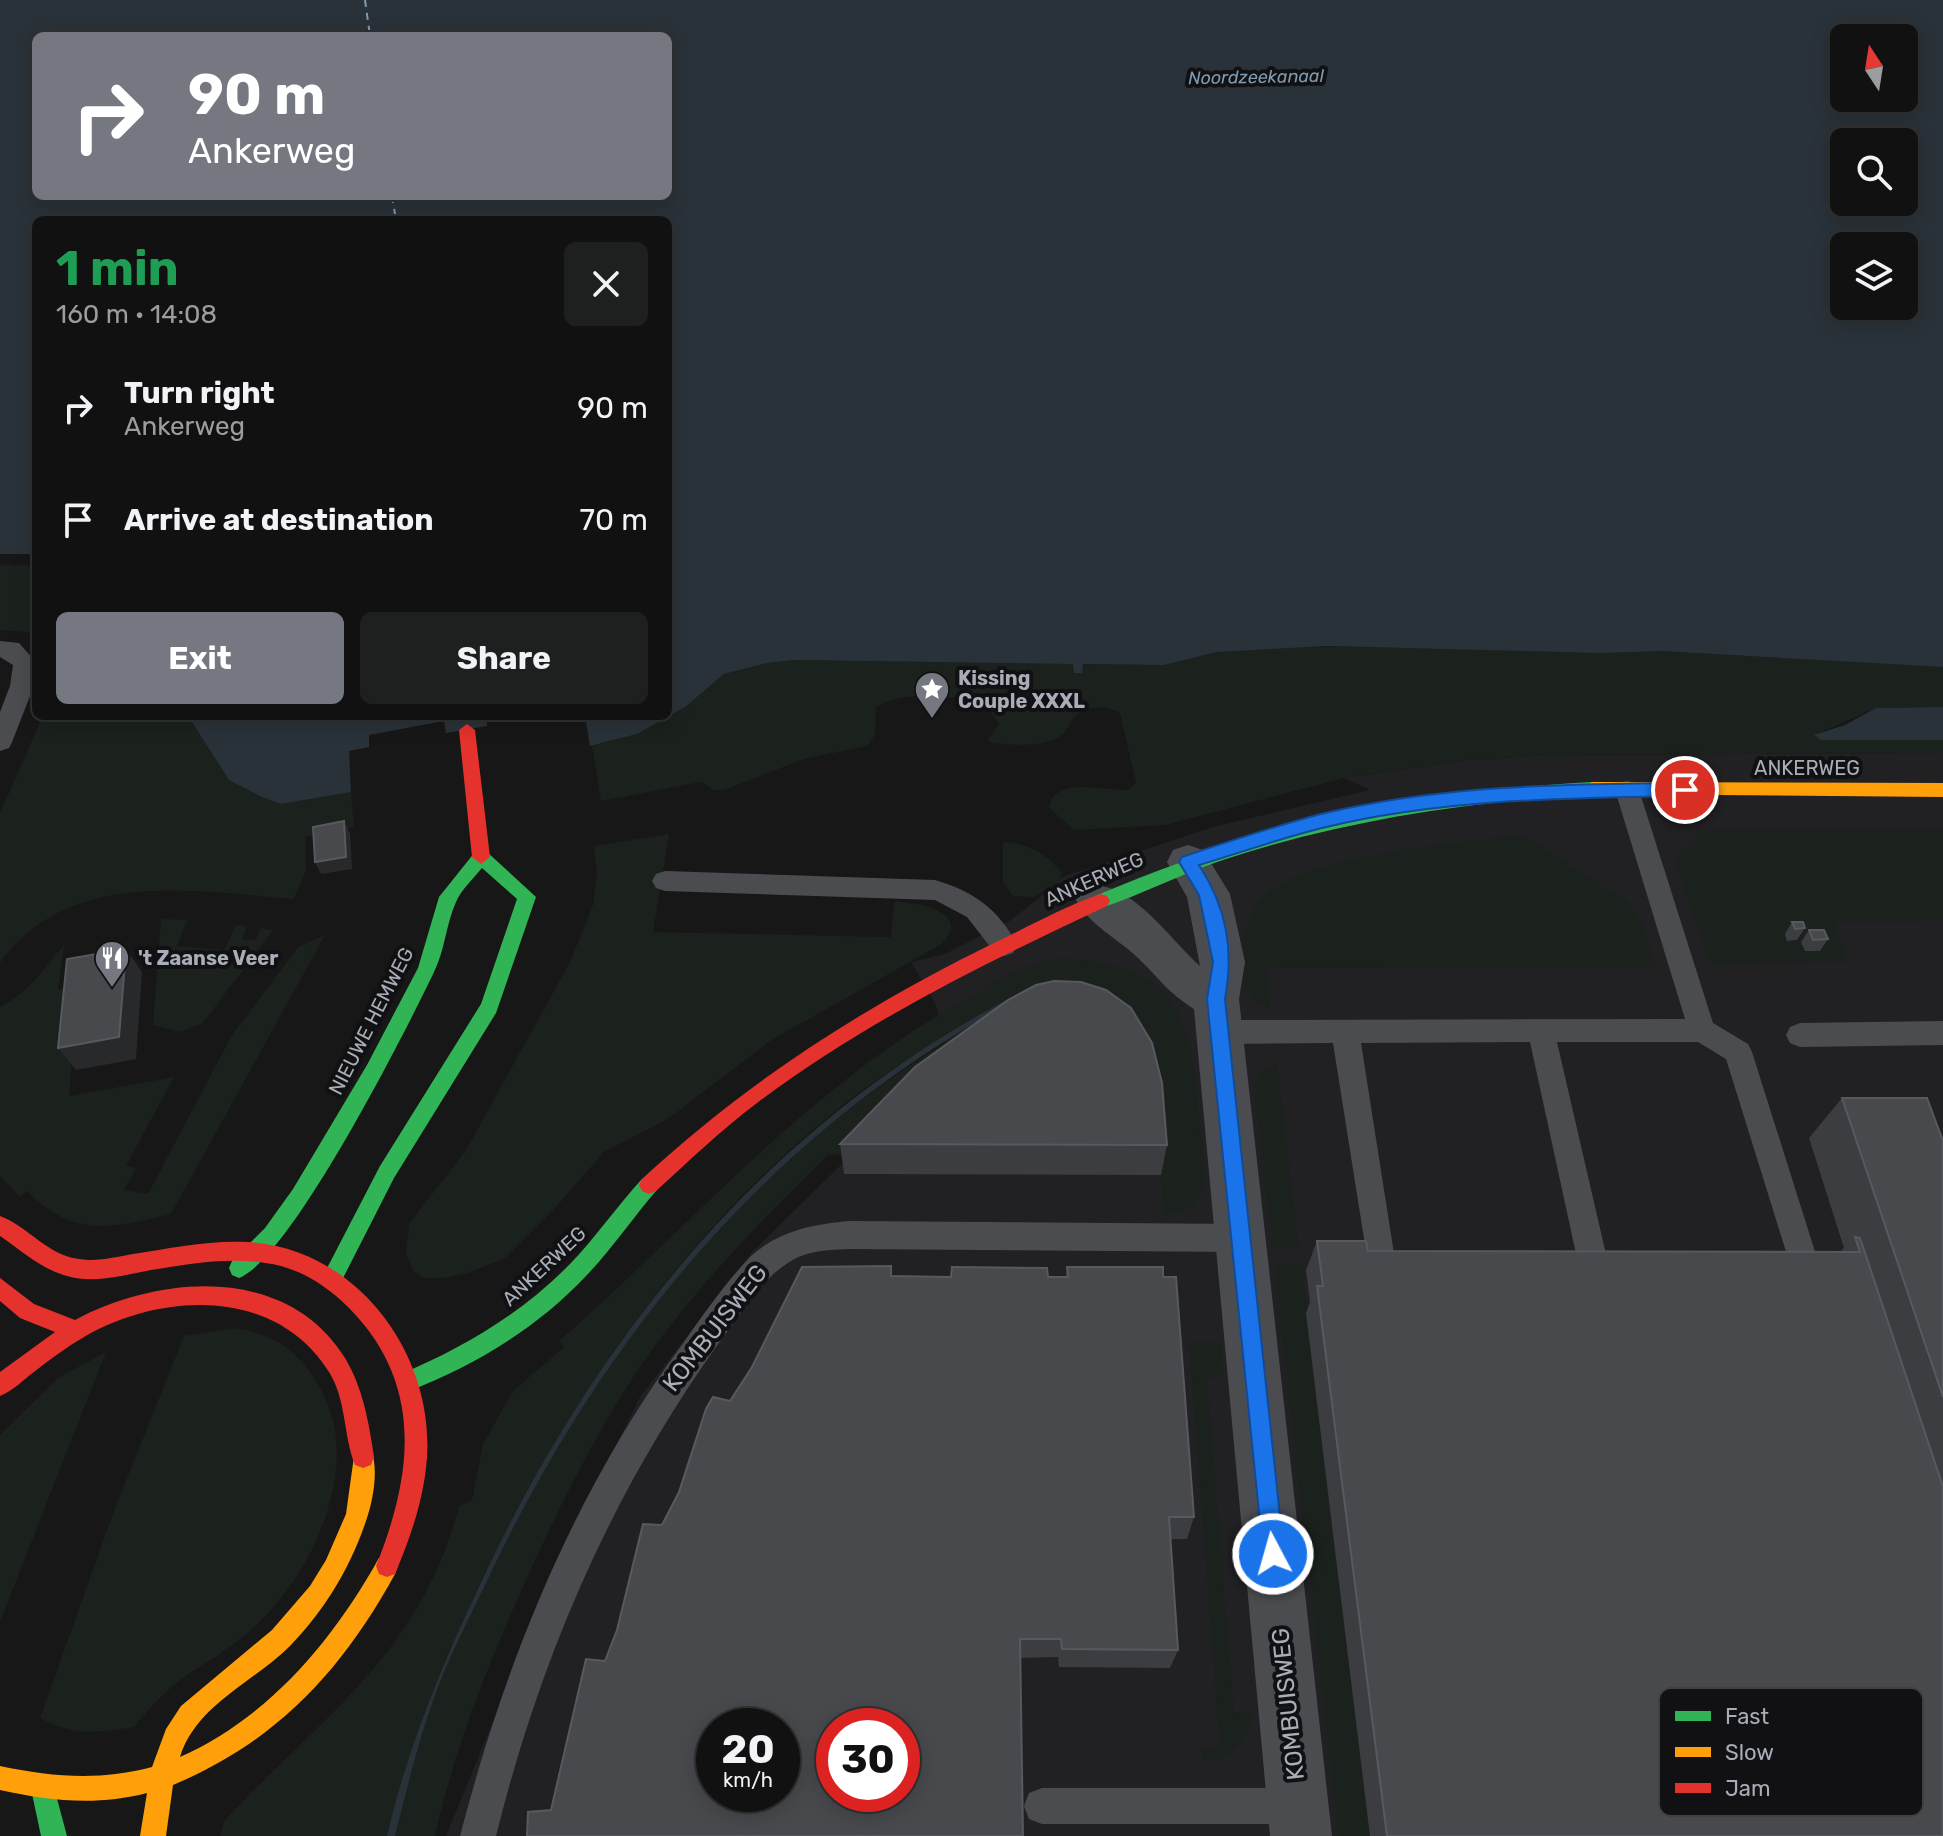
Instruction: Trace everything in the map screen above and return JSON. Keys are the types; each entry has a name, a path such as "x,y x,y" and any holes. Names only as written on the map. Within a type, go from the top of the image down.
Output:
{"main road":[{"path":"332,1279 387,1172 489,1007 527,897 481,857 467,730"},
{"name":"ANKERWEG","path":"407,1382 495,1338 545,1301 589,1258 631,1205 673,1162 754,1094 834,1040 1004,945 1188,862 1322,821 1382,810 1532,791 1943,790"},
{"name":"NIEUWE HEMWEG","path":"214,1292 257,1250 300,1195 374,1071 427,968 448,897 481,857"},
{"path":"0,1225 30,1250 59,1265 91,1270 196,1253 257,1250 296,1260 332,1279 373,1316 393,1342 414,1409 417,1457 409,1508 392,1561 364,1612 327,1661 281,1706 221,1751 165,1776 107,1789 43,1789 0,1778"},
{"path":"0,1288 27,1311 73,1329"},
{"path":"0,1386 73,1329 153,1299 214,1292 286,1313 317,1335 335,1358 360,1408 364,1459 358,1511 341,1556 314,1602 275,1645 198,1705 176,1735 153,1836"},
{"path":"335,1358 407,1382"},
{"path":"43,1789 54,1836"}],"street":[{"name":"KOMBUISWEG","path":"1188,862 1208,894 1223,962 1218,1016 1299,1821"},
{"path":"1098,900 1155,946 1218,1016"}],"lane":[{"path":"0,649 11,649 25,663 22,686 0,742"},
{"path":"1627,790 1702,1030"},
{"path":"665,881 935,890 954,895 977,909 1004,945"},
{"path":"1218,1016 1345,1030 1702,1030 1738,1052 1809,1280"},
{"path":"1345,1030 1383,1279"},
{"path":"1541,1030 1593,1263"},
{"path":"1800,1035 1943,1033"},
{"name":"KOMBUISWEG","path":"478,1836 500,1752 527,1677 601,1503 673,1379 770,1258 798,1241 850,1235 1241,1238"},
{"path":"1042,1806 1299,1821"}],"shaded area":[{"path":"0,565 32,566 32,633 0,630"},
{"path":"1279,646 1661,651 1943,667 1943,707 1876,708 1815,735 1821,740 1943,740 1943,753 1549,755 1467,760 1344,778 1165,825 1074,830 1049,808 1060,791 1081,787 1128,790 1136,783 1120,713 1108,708 1089,709 1077,715 1063,734 1055,739 1028,745 1000,744 988,739 999,724 987,705 929,696 898,699 876,708 875,735 867,746 804,759 724,790 714,790 701,782 601,801 592,746 637,734 662,720 672,720 672,714 724,674 767,663 794,660 1074,664 1074,673 1082,673 1082,664 1164,665 1217,652"},
{"path":"41,720 191,720 229,780 281,804 351,792 354,827 305,837 306,871 294,899 175,890 97,898 61,911 28,932 0,963 0,813"},
{"path":"1943,753 1943,1836 446,1836 563,1551 640,1397 753,1251 904,1103 953,1065 936,1005 911,962 945,954 1011,920 1062,877 1213,827 1370,790 1344,778 1467,760 1549,755"},
{"path":"1707,829 1943,829 1943,921 1834,922 1847,962 1710,963 1674,858"},
{"path":"669,834 653,932 891,937 894,902 939,911 951,925 949,934 940,945 770,1041 668,1119 604,1152 557,1206 505,1258 471,1272 444,1278 424,1278 413,1271 406,1252 409,1224 466,1150 570,962 593,905 597,875 594,846"},
{"path":"1523,835 1628,902 1642,923 1655,967 1266,968 1270,1008 1258,1003 1247,991 1242,964 1247,927 1259,902 1278,886 1307,872 1343,862 1422,847"},
{"path":"1003,842 1029,847 1050,860 1062,873 1059,883 1034,897 1013,896 1003,882"},
{"path":"161,919 187,920 177,946 224,950 236,925 247,926 242,939 255,940 261,928 273,930 203,1023 180,1032 153,1025"},
{"path":"325,935 171,1214 111,1226 77,1223 61,1217 27,1191 20,1197 0,1176 0,1007 27,987 64,945 58,989 78,987 69,1096 174,1077 126,1166 136,1168 124,1190 148,1194 232,1035 298,947"},
{"path":"1064,958 1104,963 1135,973 1157,986 1174,1004 1191,1054 1204,1160 1203,1188 1193,1204 1164,1215 1157,1114 1150,1085 1166,1084 1147,1043 843,1154 828,1155 711,1277 668,1328 632,1379 572,1485 503,1633 464,1733 435,1836 395,1836 432,1703 484,1587 575,1417 647,1311 731,1213 808,1142 903,1070 1038,984 890,1071 843,1105 785,1154 731,1207 681,1263 592,1384 515,1514 481,1582 416,1738 387,1836 220,1836 224,1821 332,1714 394,1643 420,1603 442,1558 459,1506 472,1500 483,1444 513,1391 564,1347 559,1341 752,1160 853,1074 906,1035 1000,980 1038,963"},
{"path":"1277,1064 1299,1248 1272,1248 1254,1088 1260,1074"},
{"path":"1274,1265 1302,1265 1370,1836 1338,1836"},
{"path":"235,1328 277,1342 298,1358 316,1380 332,1416 336,1440 333,1489 309,1556 283,1596 267,1614 232,1645 167,1691 134,1727 86,1732 52,1724 40,1718 115,1508 184,1336"},
{"path":"1189,1342 1221,1342 1223,1377 1207,1378 1234,1712 1253,1714 1247,1732 1237,1747 1222,1758 1203,1761 1202,1748 1220,1747"},
{"path":"106,1352 0,1622 0,1435 58,1378"}],"water":[{"name":"Noordzeekanaal","path":"0,0 1943,0 1943,667 1661,651 1601,653 1326,646 1217,652 1164,665 1083,664 1082,673 1074,673 1073,664 794,660 724,674 672,714 672,216 32,216 32,554 0,554"},
{"path":"1943,707 1943,740 1821,740 1814,735 1845,725 1876,708"},
{"path":"191,720 486,720 487,726 446,733 444,721 369,735 369,747 349,751 351,792 281,804 229,780"},
{"path":"586,720 662,720 637,734 590,746"},
{"path":"1038,984 1042,986 949,1038 864,1098 786,1163 714,1236 648,1314 589,1397 535,1487 487,1581 432,1703 395,1836 387,1836 405,1769 428,1703 484,1576 532,1483 585,1394 645,1310 710,1232 782,1159 860,1094 946,1035"}],"building":[{"path":"344,821 346,857 315,862 313,827"},
{"path":"1792,922 1803,922 1805,928 1795,929"},
{"path":"1809,930 1824,930 1828,939 1813,940"},
{"path":"126,949 119,1037 58,1048 67,959"},
{"path":"1054,981 1081,982 1106,990 1131,1008 1152,1043 1162,1083 1167,1145 840,1144 915,1067 1008,1000 1036,985"},
{"path":"1842,1098 1927,1098 1943,1141 1943,1397"},
{"path":"1855,1237 1860,1238 1943,1487 1943,1836 1387,1836 1317,1286 1323,1286 1317,1241 1366,1241 1368,1251 1860,1252"},
{"path":"891,1266 891,1276 951,1277 952,1267 1047,1268 1048,1277 1068,1277 1067,1267 1163,1267 1163,1277 1176,1277 1194,1517 1169,1517 1178,1650 1062,1649 1061,1639 1020,1639 1023,1836 527,1836 528,1812 551,1810 586,1659 605,1661 617,1630 643,1524 662,1525 679,1492 706,1409 713,1397 730,1401 752,1367 802,1267"}],"ferry route":[{"path":"365,0 369,32"},
{"path":"393,200 395,216"}],"traffic: fast":[{"path":"1101,901 1219,854 1341,820 1465,798 1592,788"},
{"path":"239,1268 272,1235 300,1195 374,1071 427,968 448,897 481,857"},
{"path":"332,1279 387,1172 489,1007 527,897 481,857"},
{"path":"407,1382 476,1349 539,1306 587,1261 649,1185"},
{"path":"43,1789 54,1836"}],"traffic: slow":[{"path":"1592,788 1943,790"},
{"path":"153,1836 165,1764 175,1737 208,1696 281,1639 319,1594 347,1541 357,1514 363,1457"},
{"path":"0,1778 63,1788 110,1788 168,1775 208,1757 246,1734 281,1706 313,1674 342,1640 387,1566"}],"traffic: jam":[{"path":"467,730 481,857"},
{"path":"649,1185 698,1139 750,1097 862,1023 980,958 1101,901"},
{"path":"0,1225 45,1257 78,1269 100,1269 201,1253 248,1251 297,1261 345,1290 373,1318 394,1350 408,1383 415,1419 416,1456 412,1493 402,1530 387,1566"},
{"path":"0,1288 27,1311 73,1329"},
{"path":"0,1386 51,1346 107,1315 154,1300 200,1295 242,1298 280,1311 312,1334 338,1365 355,1407 363,1457"}],"place":[{"name":"Kissing Couple XXXL","path":"932,720"},
{"name":"'t Zaanse Veer","path":"112,989"}],"route":[{"path":"1273,1554 1216,999 1223,962 1208,894 1188,862 1322,821 1445,800 1532,791 1685,790"}]}
